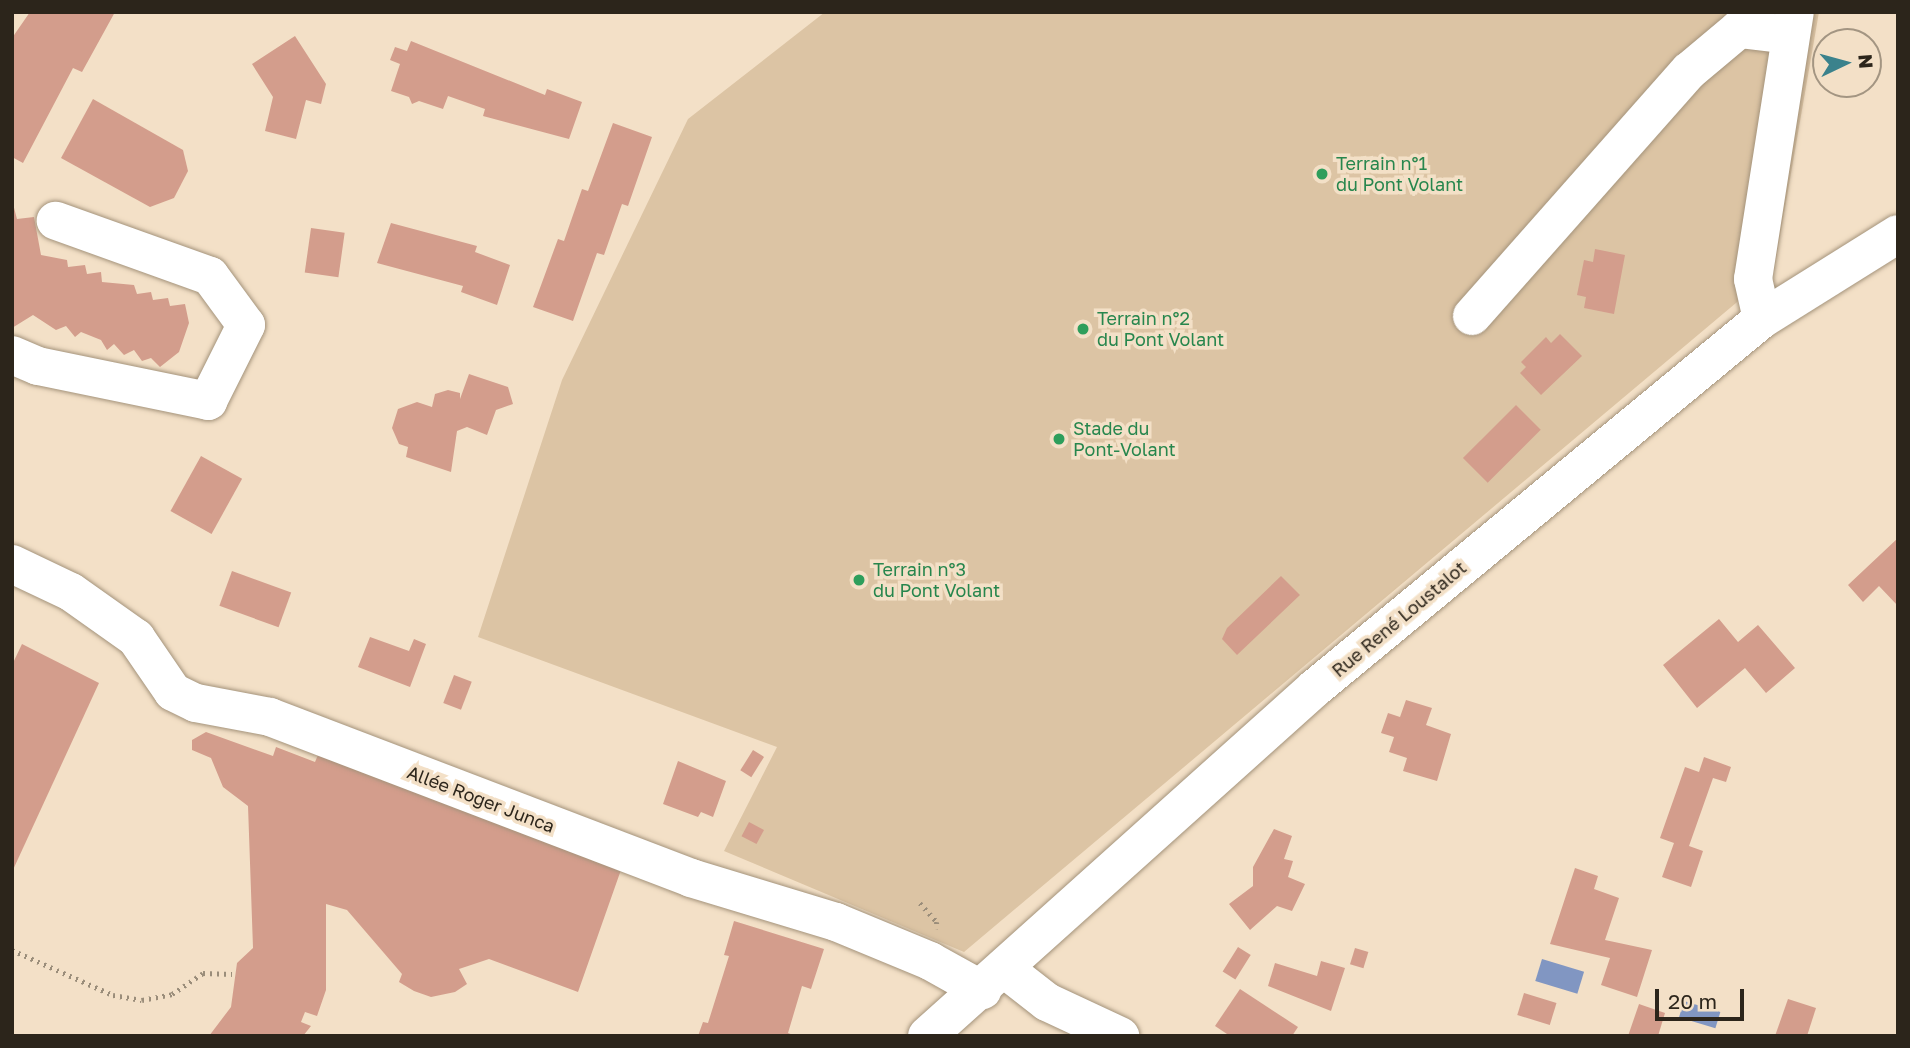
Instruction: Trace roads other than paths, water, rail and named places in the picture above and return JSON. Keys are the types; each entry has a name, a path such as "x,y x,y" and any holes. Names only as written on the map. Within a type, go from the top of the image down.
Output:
{"street":[{"path":"1472,316 1689,71 1740,29 1792,24 1753,279 1762,319"},
{"path":"12,355 38,366 208,401 246,325 210,276 56,221"},
{"name":"Rue René Loustalot","path":"927,1036 994,980 1315,688 1762,319 1898,234"},
{"name":"Allée Roger Junca","path":"12,565 71,592 136,638 173,692 196,704 270,717 691,878 836,922 930,961 994,980 1120,1036"}],"water":[{"path":"1542,959 1584,972 1577,994 1535,981"},
{"path":"1684,1001 1720,1012 1715,1028 1679,1017"}],"place":[{"name":"Terrain n°1 du Pont Volant","path":"1322,174"},
{"name":"Terrain n°2 du Pont Volant","path":"1083,329"},
{"name":"Stade du Pont-Volant","path":"1059,439"},
{"name":"Terrain n°3 du Pont Volant","path":"859,580"}]}
